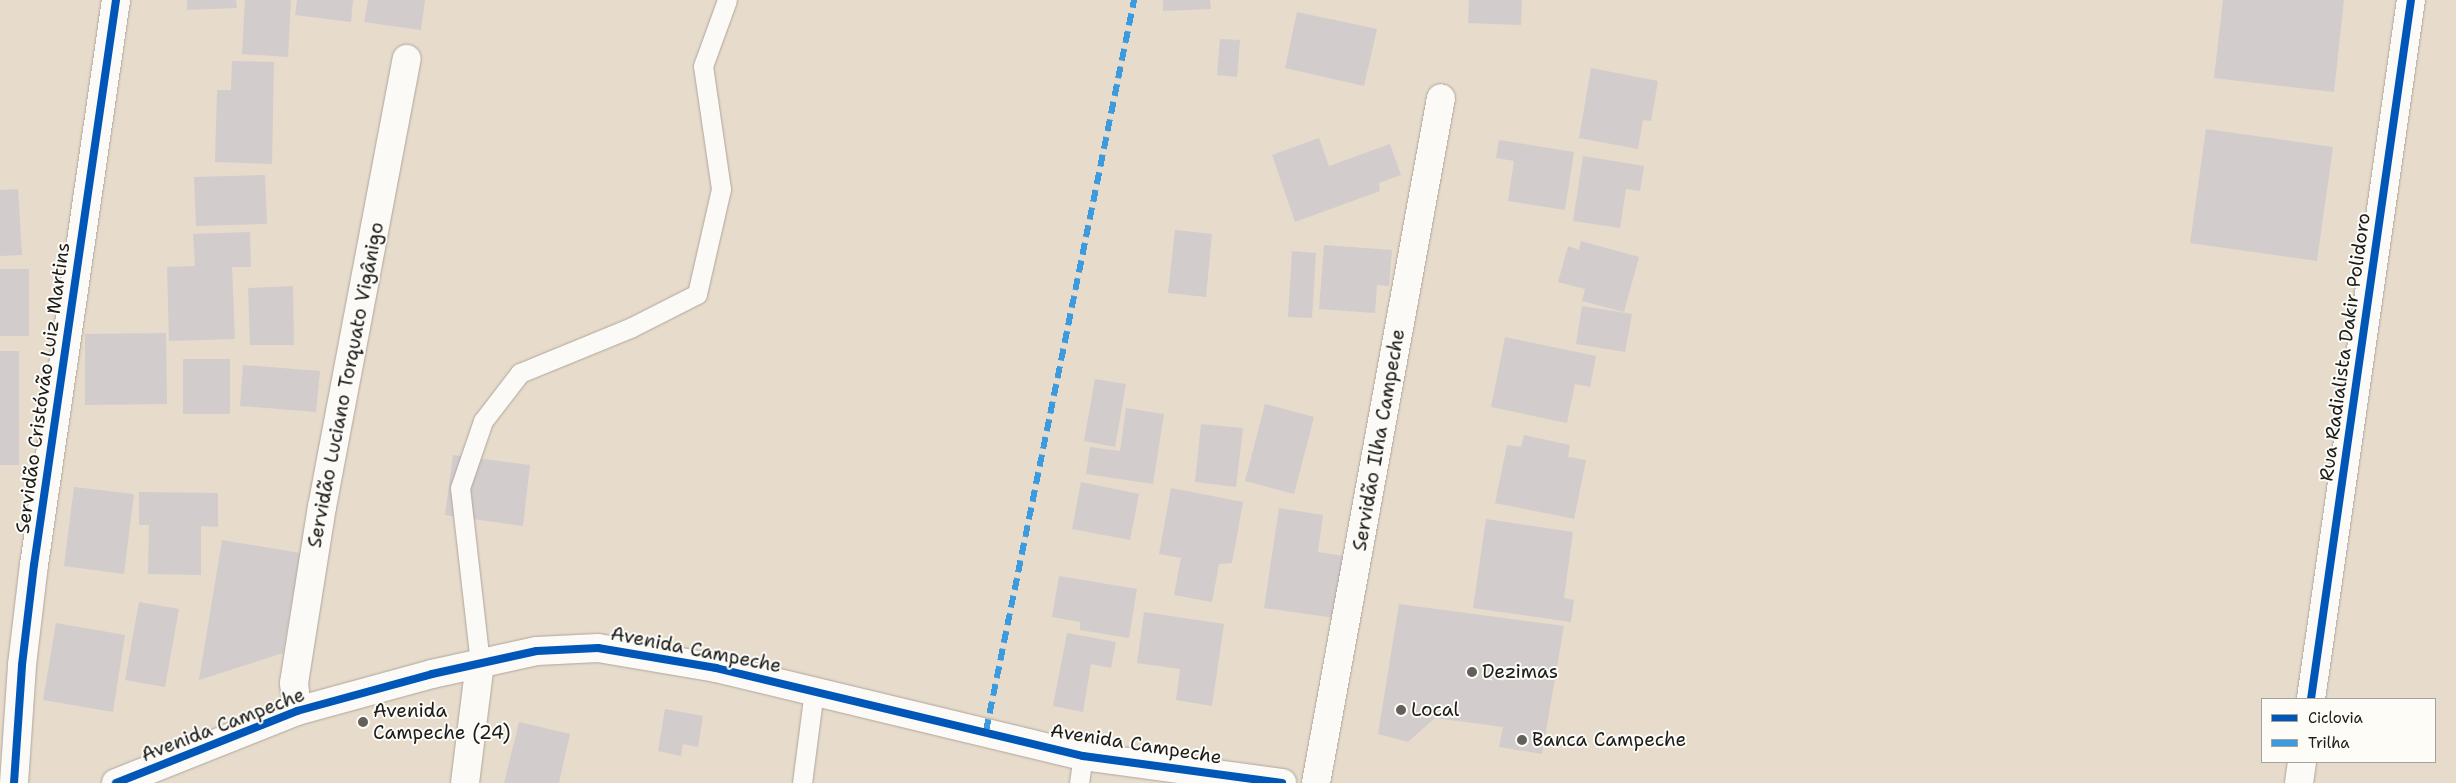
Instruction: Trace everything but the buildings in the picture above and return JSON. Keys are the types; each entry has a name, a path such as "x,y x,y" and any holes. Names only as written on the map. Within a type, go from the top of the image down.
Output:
{"street":[{"name":"Servidão Cristóvão Luiz Martins","path":"14,783 22,665 34,565 116,0"},
{"name":"Rua Radialista Dakir Polidoro","path":"2311,698 2411,0"},
{"name":"Servidão Luciano Torquato Vigânigo","path":"297,712 294,683 322,507 407,59"},
{"name":"Servidão Ilha Campeche","path":"1316,783 1441,98"},
{"name":"Avenida Campeche","path":"116,783 297,712 480,663 537,651 598,648 658,656 814,690 1083,756 1282,783"},
{"path":"465,783 480,663"},
{"path":"2300,783 2302,763"}],"lane":[{"path":"480,663 460,488 483,421 520,372 632,327 697,294 721,190 703,66 728,0"},
{"path":"802,783 814,690"},
{"path":"1079,783 1083,756"}],"marked path":[{"path":"986,731 1134,0"}],"cycle path":[{"path":"14,783 22,665 34,565 116,0"},
{"path":"2311,698 2411,0"},
{"path":"116,783 297,711 432,674 537,651 598,648 716,668 1083,756 1282,783"}],"place":[{"name":"Dezimas","path":"1472,672"},
{"name":"Local","path":"1401,710"},
{"name":"Avenida Campeche (24)","path":"363,722"},
{"name":"Banca Campeche","path":"1522,740"}]}
